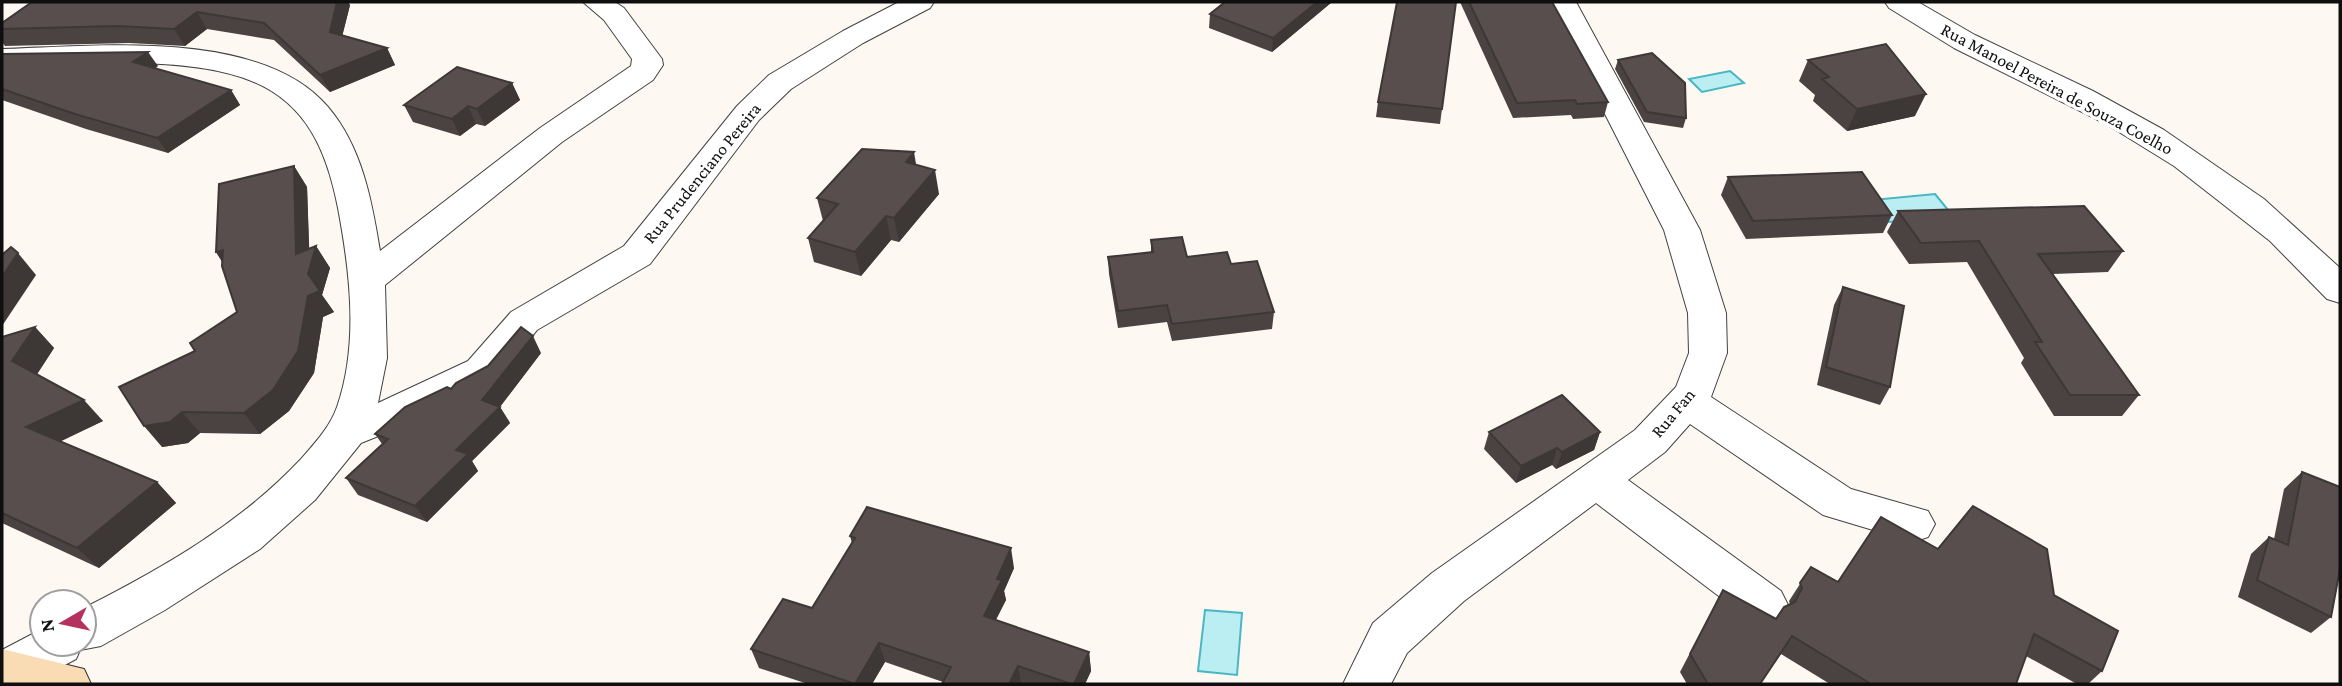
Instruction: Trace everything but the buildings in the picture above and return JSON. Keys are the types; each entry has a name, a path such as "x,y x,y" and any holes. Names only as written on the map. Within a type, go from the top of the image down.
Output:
{"main road":[{"path":"4,671 67,684"}],"street":[{"path":"368,279 551,135 642,73 648,65 647,59 614,14 597,2"},
{"name":"Rua Prudenciano Pereira","path":"346,432 419,403 482,371 524,321 637,254 748,113 780,82 853,37 920,2"},
{"name":"Rua Fan","path":"1367,684 1390,638 1448,587 1650,441 1693,394 1708,353 1707,313 1682,230 1562,2"},
{"name":"Rua Manoel Pereira de Souza Coelho","path":"1899,2 1954,35 2085,100 2170,148 2248,204 2340,290"},
{"path":"2,58 134,55 196,58 248,70 287,86 313,107 335,138 350,177 368,279 367,343 361,389 346,432 283,505 209,560 98,623"},
{"path":"1686,401 1838,503 1913,524"},
{"path":"1597,480 1765,605"},
{"path":"4,671 30,658"}],"water":[{"path":"1730,71 1744,83 1702,92 1689,79"},
{"path":"1935,194 1953,216 1889,222 1872,200"},
{"path":"1205,610 1242,613 1237,675 1198,671"}]}
